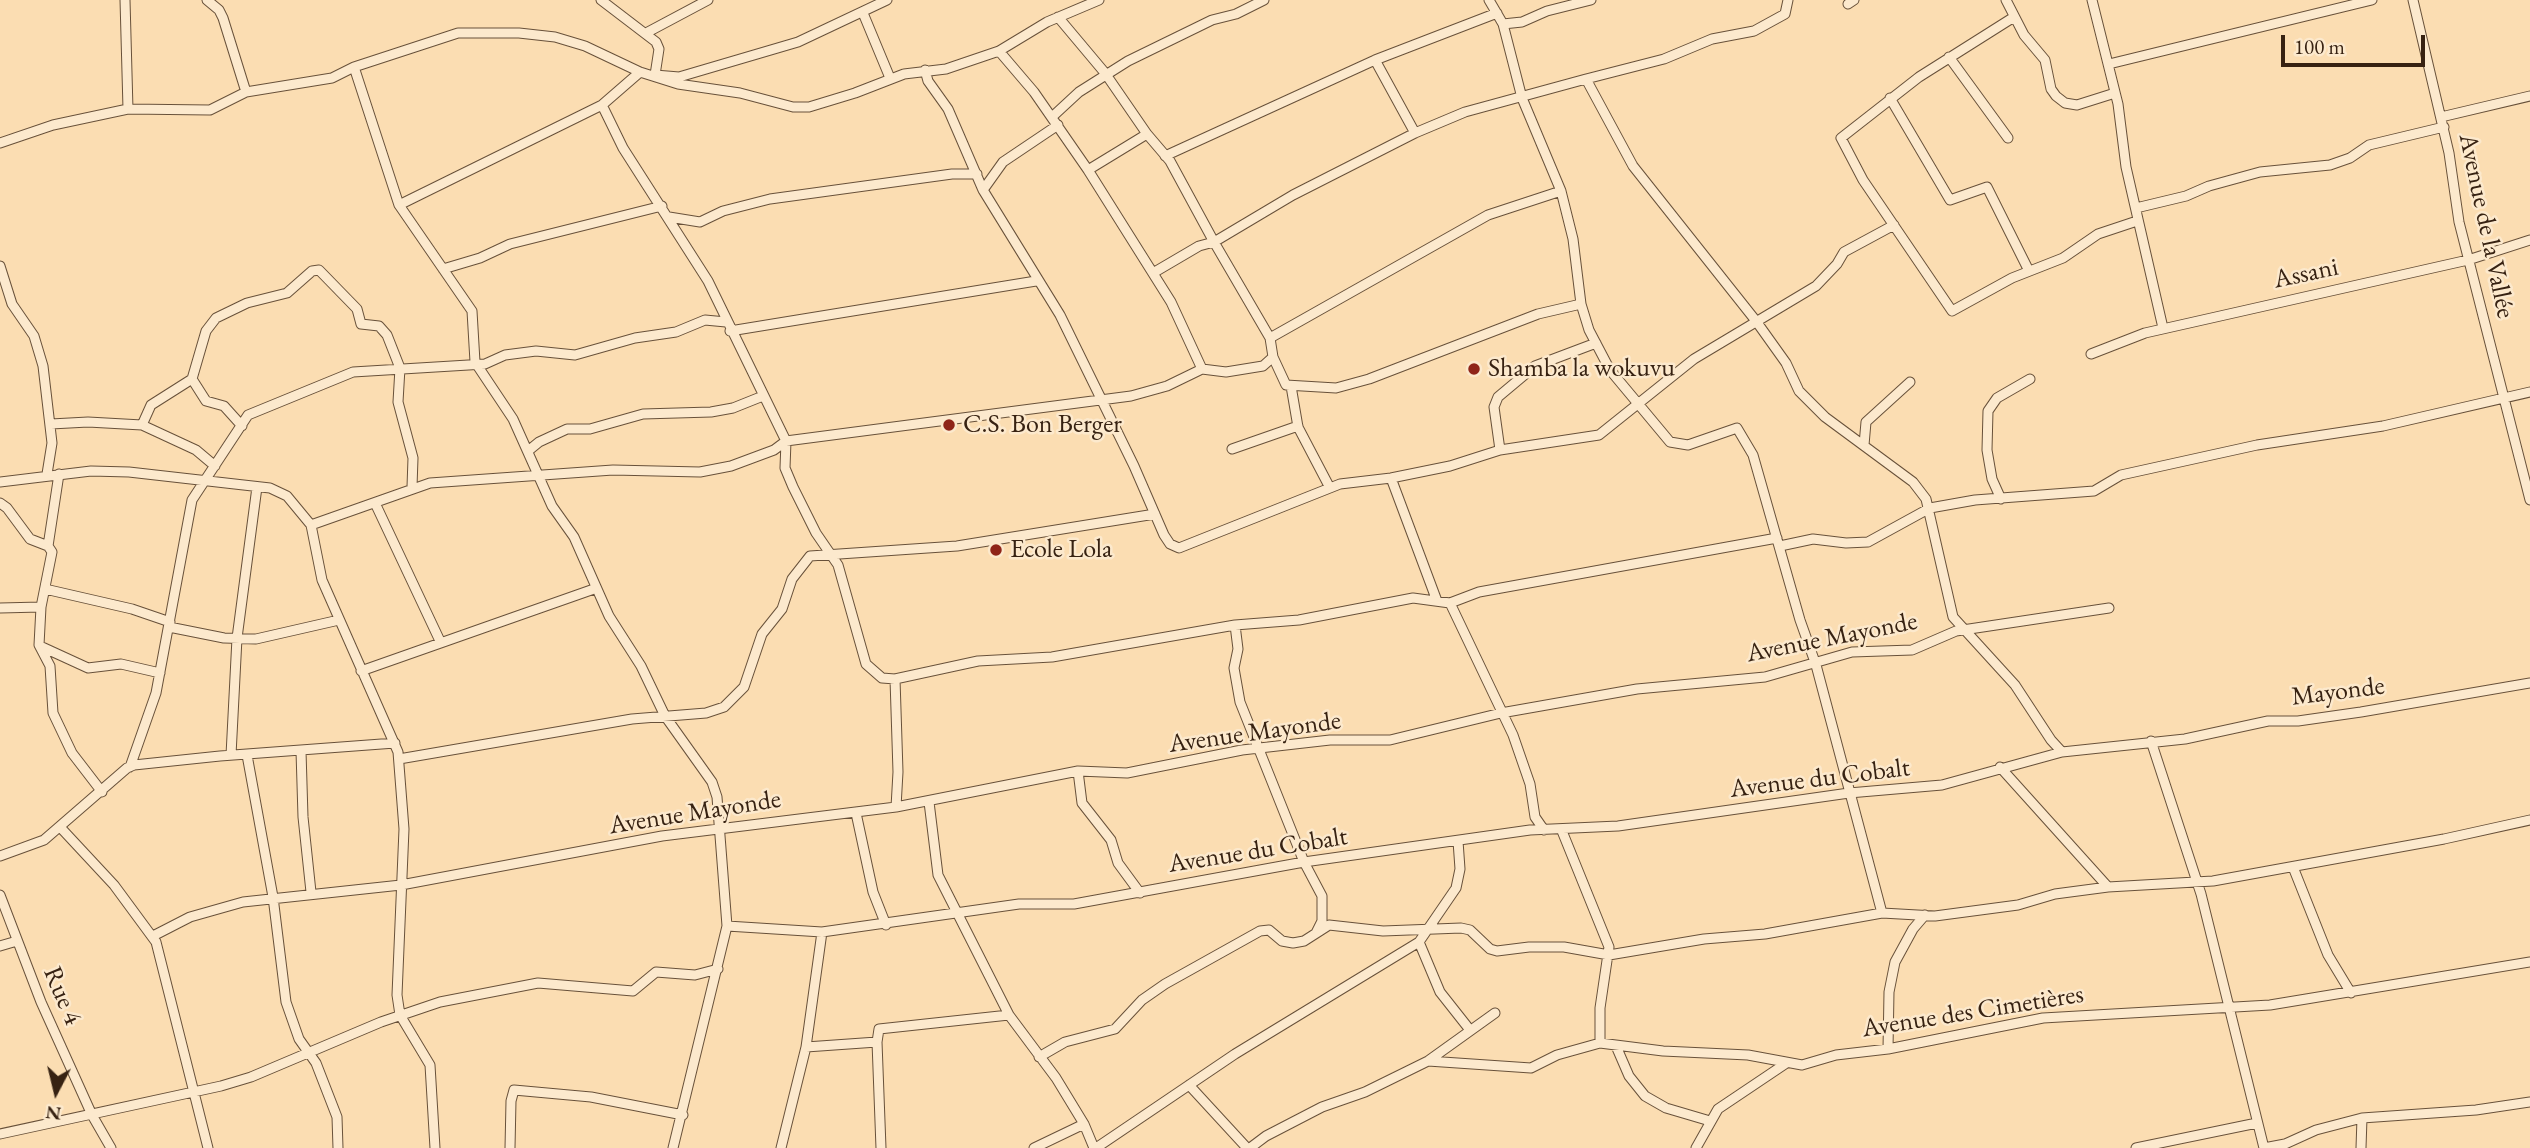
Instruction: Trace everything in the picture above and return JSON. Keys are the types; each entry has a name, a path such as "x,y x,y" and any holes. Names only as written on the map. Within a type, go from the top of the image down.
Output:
{"street":[{"path":"125,0 128,108"},
{"path":"207,0 219,10 223,18 246,92"},
{"path":"601,0 658,45"},
{"path":"646,33 708,0"},
{"path":"0,143 53,125 128,108 210,110 246,92 323,80 447,34 519,33 576,42 640,72 679,77 798,42 887,0"},
{"path":"655,75 678,84 740,93 801,107 855,93 890,78 946,69 999,51 1058,17 1099,0"},
{"path":"1052,117 1105,74 1212,20 1236,14 1264,0"},
{"path":"1489,0 1503,24 1522,97 1561,191 1573,239 1581,304 1610,370 1638,406 1675,444 1688,445 1733,427 1740,429 1753,455 1800,620 1816,665 1882,913"},
{"path":"1503,24 1522,22 1547,11 1591,0"},
{"path":"1153,273 1199,246 1214,242 1293,195 1415,133 1465,112 1664,59 1712,39 1754,31 1785,14 1788,0"},
{"path":"2006,0 2024,36 2045,60 2051,89 2065,103 2077,105 2115,93"},
{"path":"2092,0 2109,64 2137,221 2163,328"},
{"path":"2109,64 2372,0"},
{"name":"Avenue de la Vallée","path":"2413,0 2443,122 2459,222 2530,500"},
{"path":"863,13 890,78"},
{"path":"1165,156 1375,61 1497,13"},
{"path":"1058,17 1105,74 1165,156 1270,338 1273,357 1283,383 1329,389 1352,385 1502,326 1581,304"},
{"path":"2014,17 1890,98 1841,138 1863,180 1952,311 2029,271 2063,258 2098,234 2137,221"},
{"path":"655,75 662,24"},
{"path":"999,51 1058,125 1088,170 1171,302 1202,369"},
{"path":"1949,57 2008,138"},
{"path":"1375,61 1415,133"},
{"path":"354,67 399,205 472,311 473,358 513,419 552,506 574,537 594,589 641,666 665,716 712,782 718,797 727,926 673,1148"},
{"path":"925,71 928,81 948,108 983,190 1002,217 1036,281 1060,315 1099,399 1129,454 1154,514 1170,544 1179,548 1349,482 1391,478 1450,466 1500,450 1593,437 1638,406 1663,381 1693,359 1816,286 1844,252 1894,225"},
{"path":"399,205 602,105 640,72"},
{"path":"1586,79 1633,166 1756,321 1786,363 1799,391 1807,401 1913,482 1930,508 1951,610 1956,622 1966,629 2015,685 2051,740 2062,751"},
{"path":"2136,208 2186,196 2260,172 2330,165 2350,158 2369,145 2530,96"},
{"path":"1890,98 1950,200 1987,187 2029,271"},
{"path":"602,105 623,148 708,281 786,441 785,468 830,555 838,565 866,664 882,678 895,679 978,661 1052,657 1235,625 1310,618 1413,598 1450,603 1479,592 1520,584 1778,542 1813,539 1846,543 1868,542 1930,508 2094,491 2122,475 2257,445 2384,426 2530,392"},
{"path":"983,190 1003,162 1058,125"},
{"path":"1088,170 1147,134"},
{"path":"669,217 700,222 723,211 770,199 952,174 977,174"},
{"path":"1270,338 1488,215 1561,191"},
{"path":"443,270 480,258 510,244 662,206"},
{"name":"Assani","path":"2091,354 2163,328 2468,260 2530,240"},
{"path":"0,266 12,304 34,336 43,366 51,424 47,474"},
{"path":"142,425 151,405 192,379 206,331 216,318 247,303 287,293 312,271 326,275 357,309 361,324 384,329 400,368 398,402 413,458 412,488"},
{"path":"0,856 37,845 130,767 144,733 160,673 192,500 254,410 300,396 353,372 478,365 526,352 575,355 635,338 676,332 705,320 728,326 1036,281"},
{"path":"1500,450 1494,407 1499,397 1535,366 1596,343"},
{"path":"311,525 412,488 452,481 612,470 700,472 731,466 774,450 786,441 1131,396 1167,386 1202,369 1226,372 1246,369 1263,366 1273,357"},
{"path":"192,379 206,401 224,406 242,426"},
{"path":"2001,499 1992,479 1987,450 1988,411 1997,398 2030,379"},
{"path":"1864,445 1866,422 1910,382"},
{"path":"1291,386 1298,425 1330,488"},
{"path":"528,451 567,429 590,429 643,414 711,412 733,408 763,396"},
{"path":"51,424 88,422 142,425 195,450 215,466"},
{"path":"1232,449 1298,425"},
{"path":"0,482 47,474 129,472 257,486 287,496 311,525 316,541 317,566 395,743 399,759 404,829 396,984 401,1015 430,1065 435,1148"},
{"path":"59,474 48,546 51,564 41,607 39,645 50,666 50,701 59,728 78,761 102,792"},
{"path":"1391,478 1437,601"},
{"path":"231,755 237,638 257,486"},
{"path":"0,503 7,508 30,539 48,546"},
{"path":"375,503 440,641"},
{"path":"399,759 632,719 716,710 738,695 762,634 782,609 799,567 810,556 957,546 1154,514"},
{"path":"45,589 132,609 170,625 237,638 256,639 339,620"},
{"path":"361,671 594,589"},
{"path":"1450,603 1513,735 1530,784 1535,817 1544,830"},
{"path":"0,608 41,607"},
{"name":"Avenue Mayonde","path":"153,936 202,914 272,897 401,885 720,828 929,802 1078,771 1127,773 1260,748 1330,740 1390,740 1501,713 1637,689 1765,677 1816,665 1852,652 1912,650 1940,636 1966,629 2109,608"},
{"path":"1235,625 1238,649 1234,668 1245,721 1260,748 1304,862 1323,903 1322,921 1316,934"},
{"path":"39,645 88,668 121,664 160,673"},
{"path":"895,679 898,772 896,807"},
{"name":"Mayonde","path":"2151,741 2207,735 2268,721 2298,721 2361,712 2530,683"},
{"path":"2151,741 2196,881 2264,1148 2285,1144 2316,1130 2362,1118 2476,1110 2530,1102"},
{"name":"Avenue du Cobalt","path":"727,926 822,932 886,925 960,911 1018,904 1074,904 1304,862 1544,830 1562,831 1664,821 1849,793 1942,785 2062,751 2151,741"},
{"path":"130,767 231,755 395,743"},
{"path":"300,751 303,817 311,892"},
{"path":"247,755 272,897 286,1002 307,1053 316,1063 337,1117 338,1148"},
{"path":"2000,767 2108,887"},
{"path":"1078,771 1082,803 1111,840 1118,863 1140,893"},
{"path":"929,802 938,875 960,911 1009,1015 1084,1124 1095,1148 1295,1016 1419,942 1456,888 1461,869 1458,841"},
{"path":"856,813 868,873 886,925"},
{"path":"1040,1057 1065,1042 1115,1029 1142,1000 1165,984 1260,931 1269,930 1282,941 1293,943 1316,934 1329,925 1341,924 1383,931 1428,928 1470,930 1490,949 1497,951 1564,947 1609,955 1704,939 1765,934 1882,913 1926,915 2018,905 2055,894 2108,887 2196,881 2293,867 2530,820"},
{"path":"60,827 114,885 153,936 166,974 197,1093 208,1148"},
{"path":"1562,831 1596,921 1607,940 1609,955 1601,1008 1600,1043"},
{"path":"2293,867 2328,955 2351,993"},
{"name":"Rue 4","path":"0,895 92,1115 111,1148"},
{"path":"1888,1049 1889,992 1895,962 1913,929 1926,915"},
{"path":"781,1148 806,1047 822,932"},
{"path":"0,946 17,941"},
{"path":"1419,942 1440,992 1470,1030"},
{"name":"Avenue des Cimetières","path":"1428,1060 1531,1068 1558,1055 1600,1043 1748,1055 1785,1064 1802,1065 1836,1055 1888,1049 2043,1018 2270,1005 2530,962"},
{"path":"0,1134 197,1093 251,1077 401,1015 440,1002 514,986 583,985 633,991 656,972 695,975 718,969"},
{"path":"1189,1085 1249,1148 1266,1136 1322,1107 1365,1092 1428,1060 1495,1013"},
{"path":"881,1148 877,1042 879,1030 886,1027 1009,1015"},
{"path":"806,1047 877,1042"},
{"path":"1616,1046 1629,1076 1645,1096 1666,1108 1710,1121"},
{"path":"1696,1148 1710,1121 1729,1100 1785,1064"},
{"path":"510,1148 511,1097 514,1090 590,1097 683,1115"},
{"path":"2361,1148 2362,1118"},
{"path":"2136,1148 2257,1123"},
{"path":"1034,1148 1084,1124"}],"place":[{"name":"Shamba la wokuvu","path":"1474,369"},
{"name":"C.S. Bon Berger","path":"949,425"},
{"name":"Ecole Lola","path":"996,550"}]}
